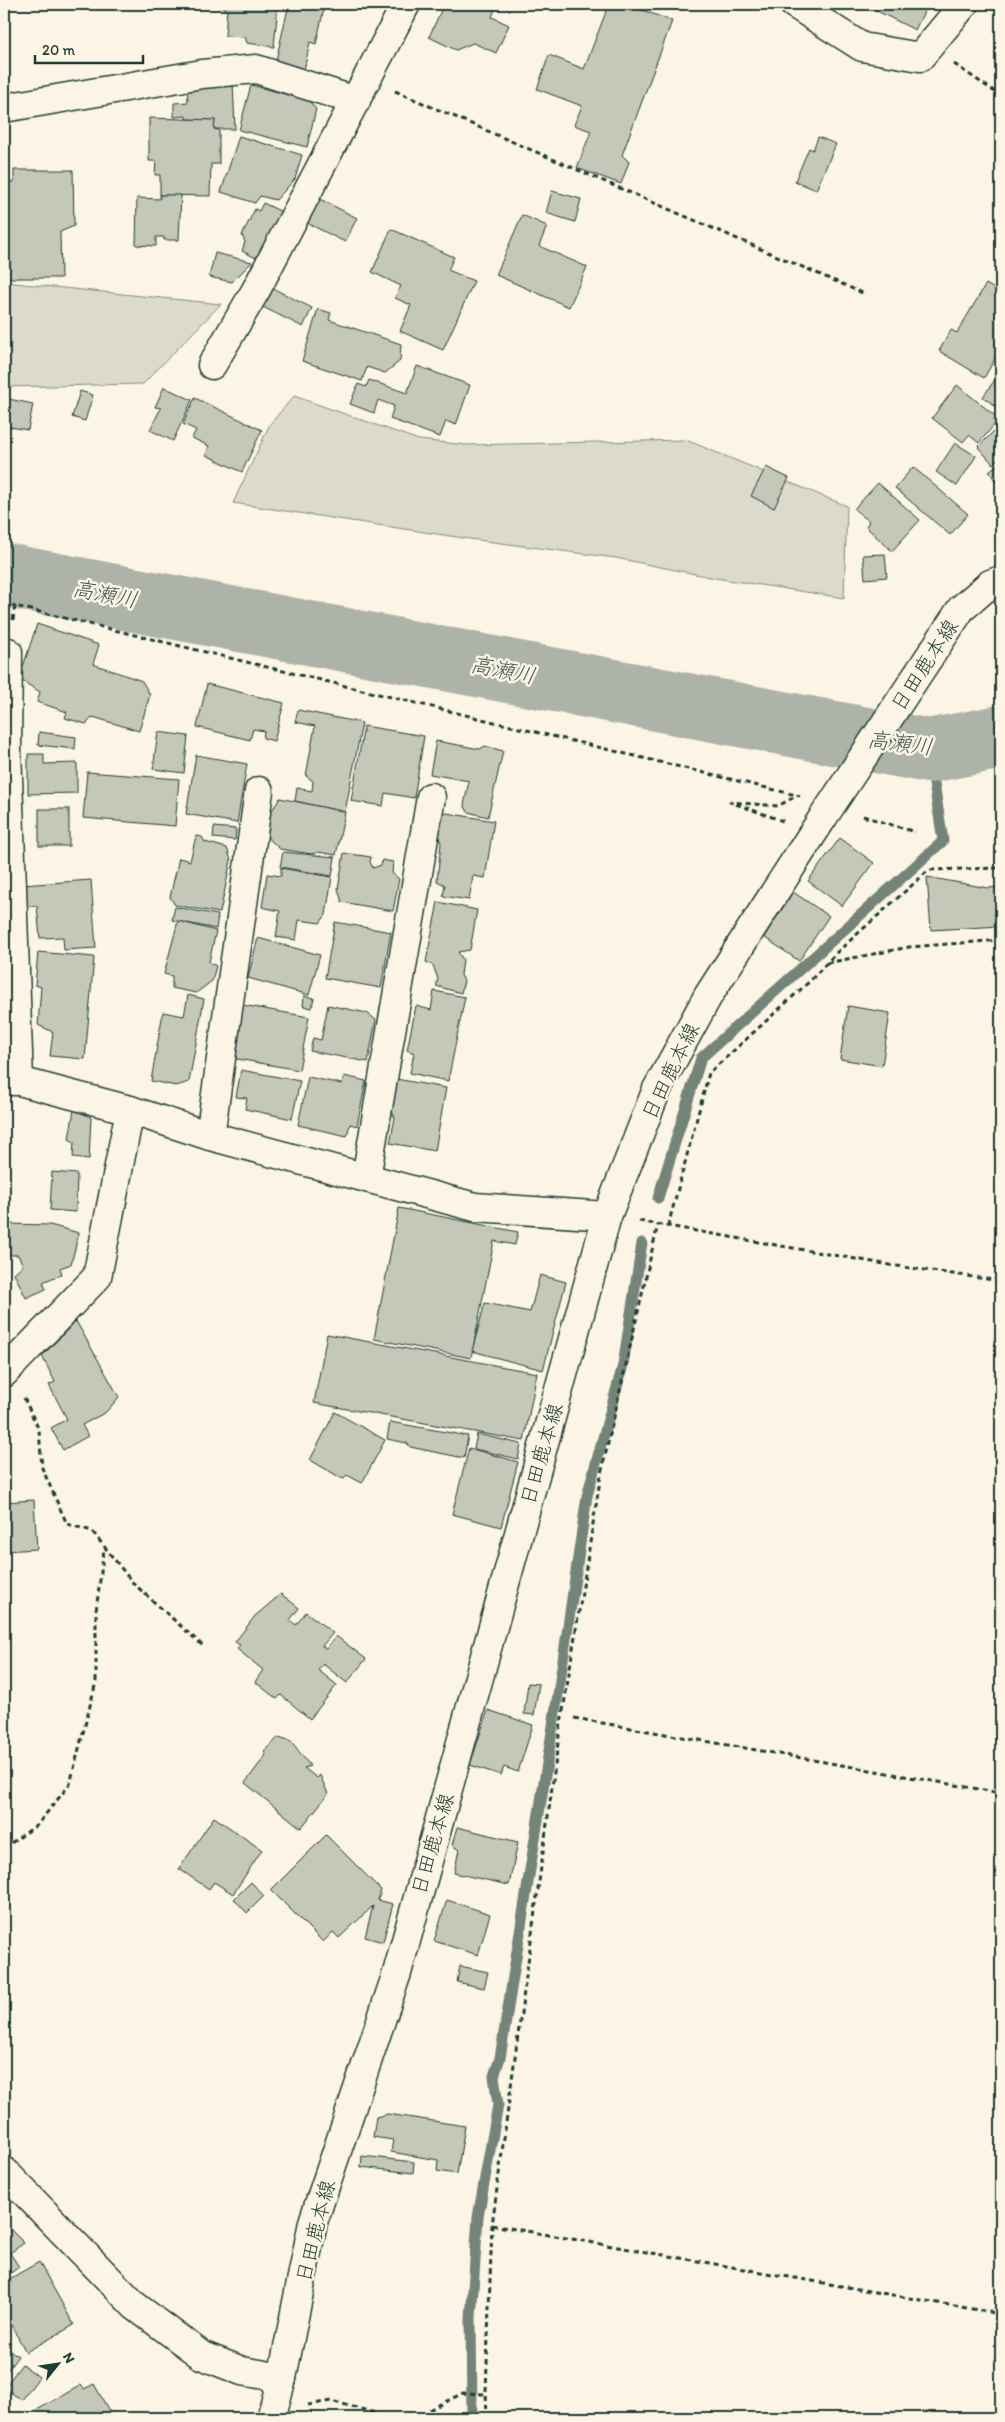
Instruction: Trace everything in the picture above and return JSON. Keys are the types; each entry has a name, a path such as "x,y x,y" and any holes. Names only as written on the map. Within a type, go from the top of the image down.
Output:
{"street":[{"path":"212,365 256,290 406,4"},
{"path":"794,4 862,47 920,57 964,4"},
{"path":"4,108 202,74 256,69 362,90"},
{"name":"日田鹿本線","path":"272,2415 282,2378 313,2222 397,1972 607,1216 657,1089 708,996 961,609 990,584 1001,580"},
{"path":"8,652 7,750 12,1081 130,1110 210,1136 475,1207 607,1216"},
{"path":"210,1136 259,791"},
{"path":"366,1178 430,797"},
{"path":"6,1371 97,1277 130,1110"},
{"path":"4,2171 135,2306 201,2355 242,2371 282,2378"}],"path":[{"path":"929,47 1001,96"},
{"path":"362,90 865,294"},
{"path":"4,602 798,795 778,806 730,802 818,826"},
{"path":"8,652 15,606"},
{"path":"668,1226 709,1073 929,870 1001,868"},
{"path":"827,963 909,947 1001,940"},
{"path":"607,1216 890,1265 1001,1281"},
{"path":"487,2418 484,2394 492,2225 559,1736 600,1484 658,1224"},
{"path":"6,1371 39,1430 42,1468 66,1524 92,1531 104,1549 133,1583 203,1646"},
{"path":"4,1848 38,1825 70,1784 96,1682 96,1611 104,1549"},
{"path":"574,1718 1001,1793"},
{"path":"492,2225 1001,2314"},
{"path":"413,2418 463,2393 484,2394"},
{"path":"272,2415 331,2401 394,2418"}],"shaded area":[{"path":"4,282 221,304 143,384 4,387"},
{"path":"294,396 419,440 467,445 686,440 847,506 844,598 715,578 616,558 470,539 233,503 270,424"}],"building":[{"path":"210,4 278,4 274,47 247,43 245,37 225,36 227,9"},
{"path":"289,4 325,4 316,44 310,42 303,75 274,69"},
{"path":"351,4 369,4 368,8"},
{"path":"444,4 497,4 492,17 509,25 496,53 473,43 456,50 429,37"},
{"path":"609,4 626,4 672,21 622,155 629,162 621,184 577,168 591,131 574,125 582,106 537,89 549,55 584,69"},
{"path":"863,4 928,4 915,30"},
{"path":"233,82 235,129 214,129 215,120 186,119 186,116 174,117 174,103 188,102 187,84"},
{"path":"251,85 308,100 316,109 307,147 239,130"},
{"path":"149,118 215,120 214,129 219,130 219,164 211,164 210,196 160,195 160,175 155,175 156,161 149,161"},
{"path":"239,136 302,155 295,179 276,200 260,196 255,203 221,192"},
{"path":"818,137 836,144 816,190 795,181 809,148 813,150"},
{"path":"14,170 73,170 74,226 60,232 61,278 8,278 7,182 14,182"},
{"path":"552,191 581,199 575,222 546,213"},
{"path":"160,195 181,195 179,240 164,240 164,237 156,237 156,246 136,245 137,198 160,199"},
{"path":"318,198 357,218 345,242 305,222"},
{"path":"263,203 282,212 260,260 242,251 245,242 242,235 255,209 259,211"},
{"path":"522,215 547,226 539,246 587,267 569,307 496,275"},
{"path":"391,229 454,257 448,270 474,281 443,350 400,331 411,305 395,298 401,286 372,272"},
{"path":"215,253 252,262 232,282 209,277"},
{"path":"1001,271 1001,283 996,280"},
{"path":"986,284 1001,293 1001,348 984,378 939,351 951,330 957,333"},
{"path":"266,285 312,308 303,327 257,304"},
{"path":"318,309 331,313 329,320 401,344 400,361 385,373 367,367 362,381 302,361"},
{"path":"417,366 470,385 456,425 446,421 440,437 390,419 394,406 378,400 374,413 350,404 358,384 366,387 369,380 407,393"},
{"path":"996,378 1001,382 1001,410 983,397"},
{"path":"957,385 999,419 979,443 969,435 963,442 932,418"},
{"path":"164,387 192,400 173,441 150,430 161,408 155,407"},
{"path":"80,391 93,395 85,421 72,417"},
{"path":"4,398 33,404 28,430 4,426"},
{"path":"195,398 262,430 242,472 206,455 209,446 192,438 196,430 183,424"},
{"path":"1000,425 1001,456 993,464 978,447"},
{"path":"955,443 976,456 957,486 936,472"},
{"path":"1001,462 1001,490 989,471"},
{"path":"766,467 789,478 774,508 751,496"},
{"path":"913,467 968,514 950,535 895,488"},
{"path":"878,483 920,520 892,551 866,527 869,521 854,509"},
{"path":"885,554 887,577 865,579 863,555"},
{"path":"37,624 99,645 93,664 142,681 150,695 139,731 93,717 86,724 65,718 67,712 37,702 40,692 19,679"},
{"path":"207,684 284,703 274,741 263,738 264,731 253,729 250,740 197,727"},
{"path":"298,710 362,723 345,812 295,801 297,788 312,791 313,781 306,776 315,726 295,722"},
{"path":"364,726 424,736 414,798 385,793 383,806 351,801"},
{"path":"39,732 76,737 75,749 38,745"},
{"path":"158,732 188,736 184,773 153,769"},
{"path":"436,741 480,749 485,746 503,751 488,817 468,812 464,805 469,781 430,774"},
{"path":"28,754 44,754 44,764 77,763 77,793 28,794"},
{"path":"196,755 247,764 237,823 186,814"},
{"path":"87,772 179,779 175,826 83,818"},
{"path":"280,798 345,812 336,855 318,852 312,854 280,849 266,836 271,812"},
{"path":"39,809 69,809 69,846 39,846"},
{"path":"441,812 494,821 485,878 473,876 469,900 443,896 445,885 437,881 441,843 438,835"},
{"path":"214,827 236,829 235,840 213,838"},
{"path":"196,836 202,837 205,842 227,848 231,860 220,913 175,905 170,897 179,858 190,861"},
{"path":"840,838 874,863 842,906 808,881"},
{"path":"283,852 335,857 332,876 280,867"},
{"path":"344,853 371,857 370,862 373,868 381,865 382,860 393,862 392,873 399,879 393,911 342,902 338,889"},
{"path":"281,868 332,877 326,915 320,923 299,920 296,940 276,937 280,911 262,907 267,874 281,876"},
{"path":"927,877 988,888 1001,887 1001,926 931,930"},
{"path":"91,880 96,948 64,950 63,937 40,938 37,906 24,907 22,885"},
{"path":"793,892 829,916 799,961 764,937"},
{"path":"438,902 477,910 470,950 458,952 463,960 461,975 464,981 461,993 436,986 438,979 433,965 426,962"},
{"path":"175,907 218,915 216,929 172,920"},
{"path":"178,921 216,931 209,962 216,966 212,981 196,993 172,988 172,976 164,974"},
{"path":"335,922 391,932 381,988 325,978"},
{"path":"258,938 320,955 309,995 248,978"},
{"path":"38,952 94,957 85,1059 50,1056 53,1032 38,1025 41,987 35,985"},
{"path":"434,991 465,997 448,1081 410,1073 414,1053 407,1050 416,1006 431,1010"},
{"path":"188,995 204,999 189,1082 176,1086 151,1081 163,1012 184,1016"},
{"path":"304,996 314,998 312,1008 303,1006"},
{"path":"242,1005 309,1017 299,1070 232,1058"},
{"path":"328,1005 367,1013 376,1020 368,1062 310,1051 313,1038 321,1040"},
{"path":"848,1006 890,1013 882,1066 840,1059"},
{"path":"241,1070 300,1081 292,1119 245,1109 247,1098 236,1097"},
{"path":"344,1076 366,1081 357,1126 350,1124 347,1136 298,1125 308,1077 342,1084"},
{"path":"396,1079 446,1088 435,1151 390,1143 395,1118 391,1110"},
{"path":"74,1110 91,1117 89,1159 73,1157 74,1142 69,1139"},
{"path":"52,1172 77,1174 76,1212 50,1210"},
{"path":"399,1208 518,1232 515,1245 494,1241 471,1358 374,1339"},
{"path":"4,1224 50,1225 79,1233 71,1264 60,1268 62,1274 43,1282 46,1289 26,1298 14,1273 23,1265 18,1255 4,1255"},
{"path":"540,1275 566,1282 543,1370 472,1351 485,1303 530,1312"},
{"path":"76,1321 119,1397 106,1412 82,1425 88,1436 63,1450 51,1428 67,1419 49,1385 55,1382 42,1356"},
{"path":"327,1334 537,1373 524,1441 314,1403"},
{"path":"335,1412 385,1440 362,1483 347,1475 343,1479 310,1460"},
{"path":"390,1422 468,1436 464,1458 410,1447 407,1443 387,1439"},
{"path":"477,1434 521,1444 518,1459 474,1449"},
{"path":"469,1448 518,1462 501,1527 452,1514"},
{"path":"34,1500 37,1549 4,1551 4,1502"},
{"path":"281,1594 299,1608 290,1620 296,1625 306,1612 333,1633 322,1646 326,1649 336,1636 366,1659 347,1683 323,1664 318,1670 337,1685 310,1719 281,1695 277,1699 255,1682 263,1670 237,1649 240,1645 235,1642 255,1616"},
{"path":"528,1683 539,1684 534,1715 524,1714"},
{"path":"488,1710 533,1725 518,1772 504,1767 501,1775 470,1765"},
{"path":"279,1737 291,1741 310,1766 304,1768 317,1778 320,1775 328,1794 301,1828 245,1783 266,1755 264,1751"},
{"path":"214,1817 262,1850 233,1894 214,1882 209,1889 179,1869"},
{"path":"457,1827 518,1842 509,1885 454,1873 459,1850 452,1845"},
{"path":"326,1835 381,1890 378,1900 393,1904 383,1942 365,1937 373,1906 339,1938 333,1932 323,1942 271,1890"},
{"path":"251,1882 264,1896 247,1913 234,1899"},
{"path":"447,1900 490,1914 478,1955 434,1941"},
{"path":"460,1966 488,1972 484,1988 457,1982"},
{"path":"388,2114 465,2126 457,2174 437,2171 438,2160 391,2152 393,2140 373,2137 376,2117"},
{"path":"362,2156 414,2162 413,2173 361,2167"},
{"path":"4,2223 24,2243 10,2253 19,2267 4,2278"},
{"path":"39,2262 74,2325 26,2352 4,2312 4,2295 10,2292 4,2282"},
{"path":"4,2346 18,2356 4,2375"},
{"path":"22,2364 39,2377 22,2400 4,2388"},
{"path":"94,2384 113,2418 33,2418 30,2414 81,2385 84,2389"}],"waterway":[{"name":"高瀬川","path":"4,575 929,751 1001,737"},
{"path":"658,1198 701,1058 943,841 929,751"},
{"path":"472,2418 471,2318 478,2217 498,2105 494,2076 500,2058 558,1694 587,1496 623,1365 642,1243"}]}
